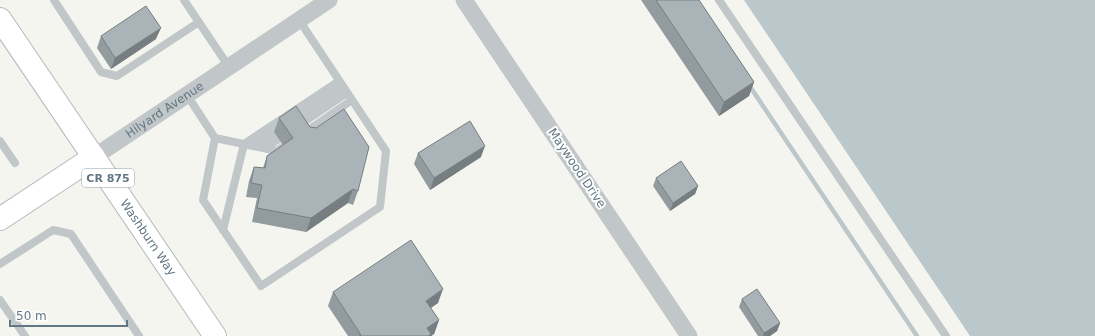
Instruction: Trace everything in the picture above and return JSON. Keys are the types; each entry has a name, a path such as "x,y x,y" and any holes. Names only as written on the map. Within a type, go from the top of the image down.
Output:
{"main road":[{"name":"Washburn Way","path":"4,30 94,157 215,336"},
{"name":"Hilyard Avenue","path":"0,219 94,157"}],"street":[{"name":"Hilyard Avenue","path":"94,157 329,0"},
{"name":"Maywood Drive","path":"464,0 690,336"}],"lane":[{"path":"54,0 101,72 117,76 199,22"},
{"path":"184,0 229,67"},
{"path":"719,0 946,336"},
{"path":"215,138 203,200 261,286 380,208 386,151 299,20"},
{"path":"223,230 244,144 343,87"},
{"path":"255,146 343,87"},
{"path":"265,148 343,87"},
{"path":"186,95 215,138 277,151 352,100"},
{"path":"0,141 15,163"},
{"path":"0,264 53,230 71,234 139,336"},
{"path":"0,300 24,336"}],"shaded area":[{"path":"744,0 1095,0 1095,336 970,336"}],"building":[{"path":"656,0 699,0 754,82 724,102"},
{"path":"146,6 161,28 115,58 101,36"},
{"path":"296,106 310,127 316,128 344,109 369,147 358,191 353,189 311,218 257,208 262,185 251,183 254,167 265,168 267,156 293,138 279,118"},
{"path":"470,121 485,146 434,178 418,153"},
{"path":"681,161 698,186 673,203 656,178"},
{"path":"411,240 443,289 426,301 439,320 427,328 431,334 428,336 359,336 361,335 333,292"},
{"path":"757,289 780,323 764,333 742,299"}],"waterway":[{"path":"749,85 917,336"}]}
